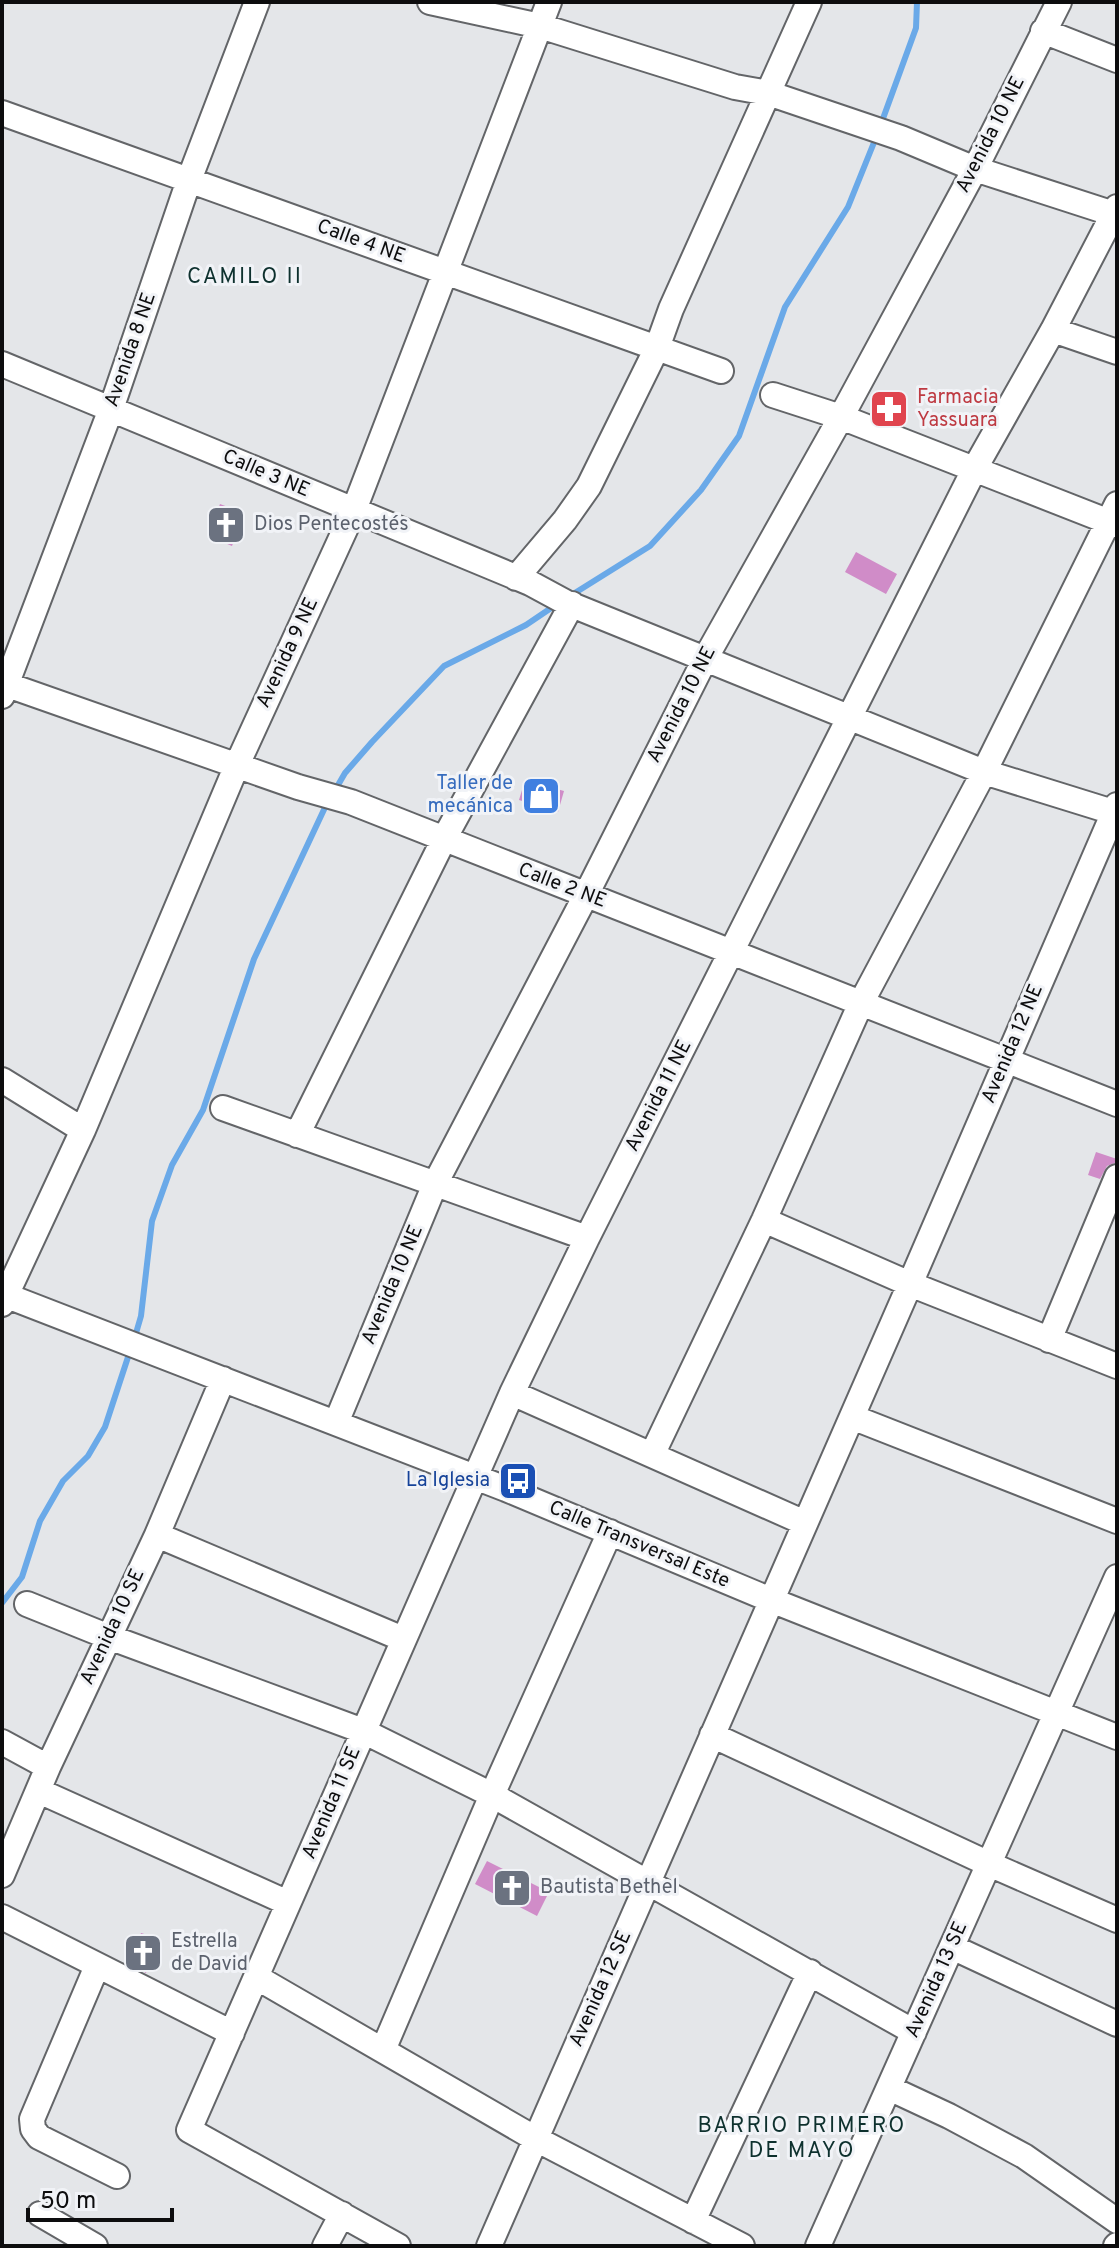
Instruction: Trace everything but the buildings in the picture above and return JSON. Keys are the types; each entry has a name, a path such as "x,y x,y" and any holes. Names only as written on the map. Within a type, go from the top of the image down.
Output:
{"street":[{"name":"Avenida 8 NE","path":"4,688 111,409 189,180 257,2"},
{"path":"430,2 540,26 735,87 768,93 901,138 975,169 1116,212 975,468 851,718"},
{"name":"Avenida 9 NE","path":"3,1297 83,1130 237,765 354,510 549,2"},
{"path":"523,580 589,486 657,348 671,309 809,2"},
{"name":"Avenida 10 NE","path":"336,1423 435,1184 705,659 975,169 1055,4"},
{"path":"1043,31 1117,60"},
{"name":"Calle 4 NE","path":"2,113 721,371"},
{"path":"1053,330 1117,352"},
{"name":"Calle 3 NE","path":"2,364 523,580 570,604 984,772 1116,809"},
{"path":"652,1455 764,1220 861,1003 984,772 1114,517 773,395"},
{"path":"297,1135 444,839 570,604"},
{"name":"Calle 2 NE","path":"4,688 351,802 1117,1104"},
{"name":"Avenida 11 NE","path":"474,1476 587,1238 851,718"},
{"name":"Avenida 12 NE","path":"771,1600 1116,809"},
{"path":"2,1080 83,1130"},
{"path":"223,1108 587,1238"},
{"path":"1049,1340 1117,1177"},
{"path":"764,1220 910,1284 1117,1366"},
{"name":"Calle Transversal Este","path":"3,1297 474,1476 771,1600 1117,1737"},
{"name":"Avenida 10 SE","path":"2,1875 48,1767 157,1535 223,1379"},
{"path":"512,1393 805,1523"},
{"path":"852,1417 1117,1521"},
{"name":"Avenida 11 SE","path":"342,2214 189,2130 474,1476"},
{"path":"383,2050 492,1795 610,1532"},
{"path":"157,1535 403,1639"},
{"name":"Avenida 13 SE","path":"818,2246 1117,1577"},
{"name":"Avenida 12 SE","path":"489,2246 771,1600"},
{"path":"27,1604 363,1731 492,1795 914,2032"},
{"path":"712,1735 1117,1920"},
{"path":"2,1742 48,1767"},
{"path":"39,1791 288,1903"},
{"path":"2,1917 232,2033"},
{"path":"952,1947 1117,2024"},
{"path":"97,1966 32,2119 33,2129 39,2137 117,2176"},
{"path":"693,2221 810,1972"},
{"path":"256,1977 536,2139 742,2246"},
{"path":"889,2088 1024,2156 1117,2221"},
{"path":"40,2214 95,2246"},
{"path":"325,2246 342,2214 398,2246"}],"waterway":[{"path":"881,124 916,28 917,2"},
{"path":"570,596 650,546 701,490 739,436 785,307 848,207 877,135"},
{"path":"334,792 345,773 372,742 444,666 526,625 557,604"},
{"path":"134,1340 141,1316 152,1221 172,1165 203,1110 254,959 328,801"},
{"path":"2,1603 22,1577 40,1521 63,1481 88,1456 105,1427 130,1351"}],"place":[{"name":"Farmacia Yassuara","path":"889,409"},
{"name":"Dios Pentecostés","path":"226,525"},
{"name":"Taller de mecánica","path":"541,796"},
{"name":"La Iglesia","path":"518,1481"},
{"name":"Bautista Bethel","path":"512,1888"},
{"name":"Estrella de David","path":"143,1953"}],"district":[{"name":"CAMILO II","path":"245,277"},
{"name":"BARRIO PRIMERO DE MAYO","path":"802,2138"}]}
